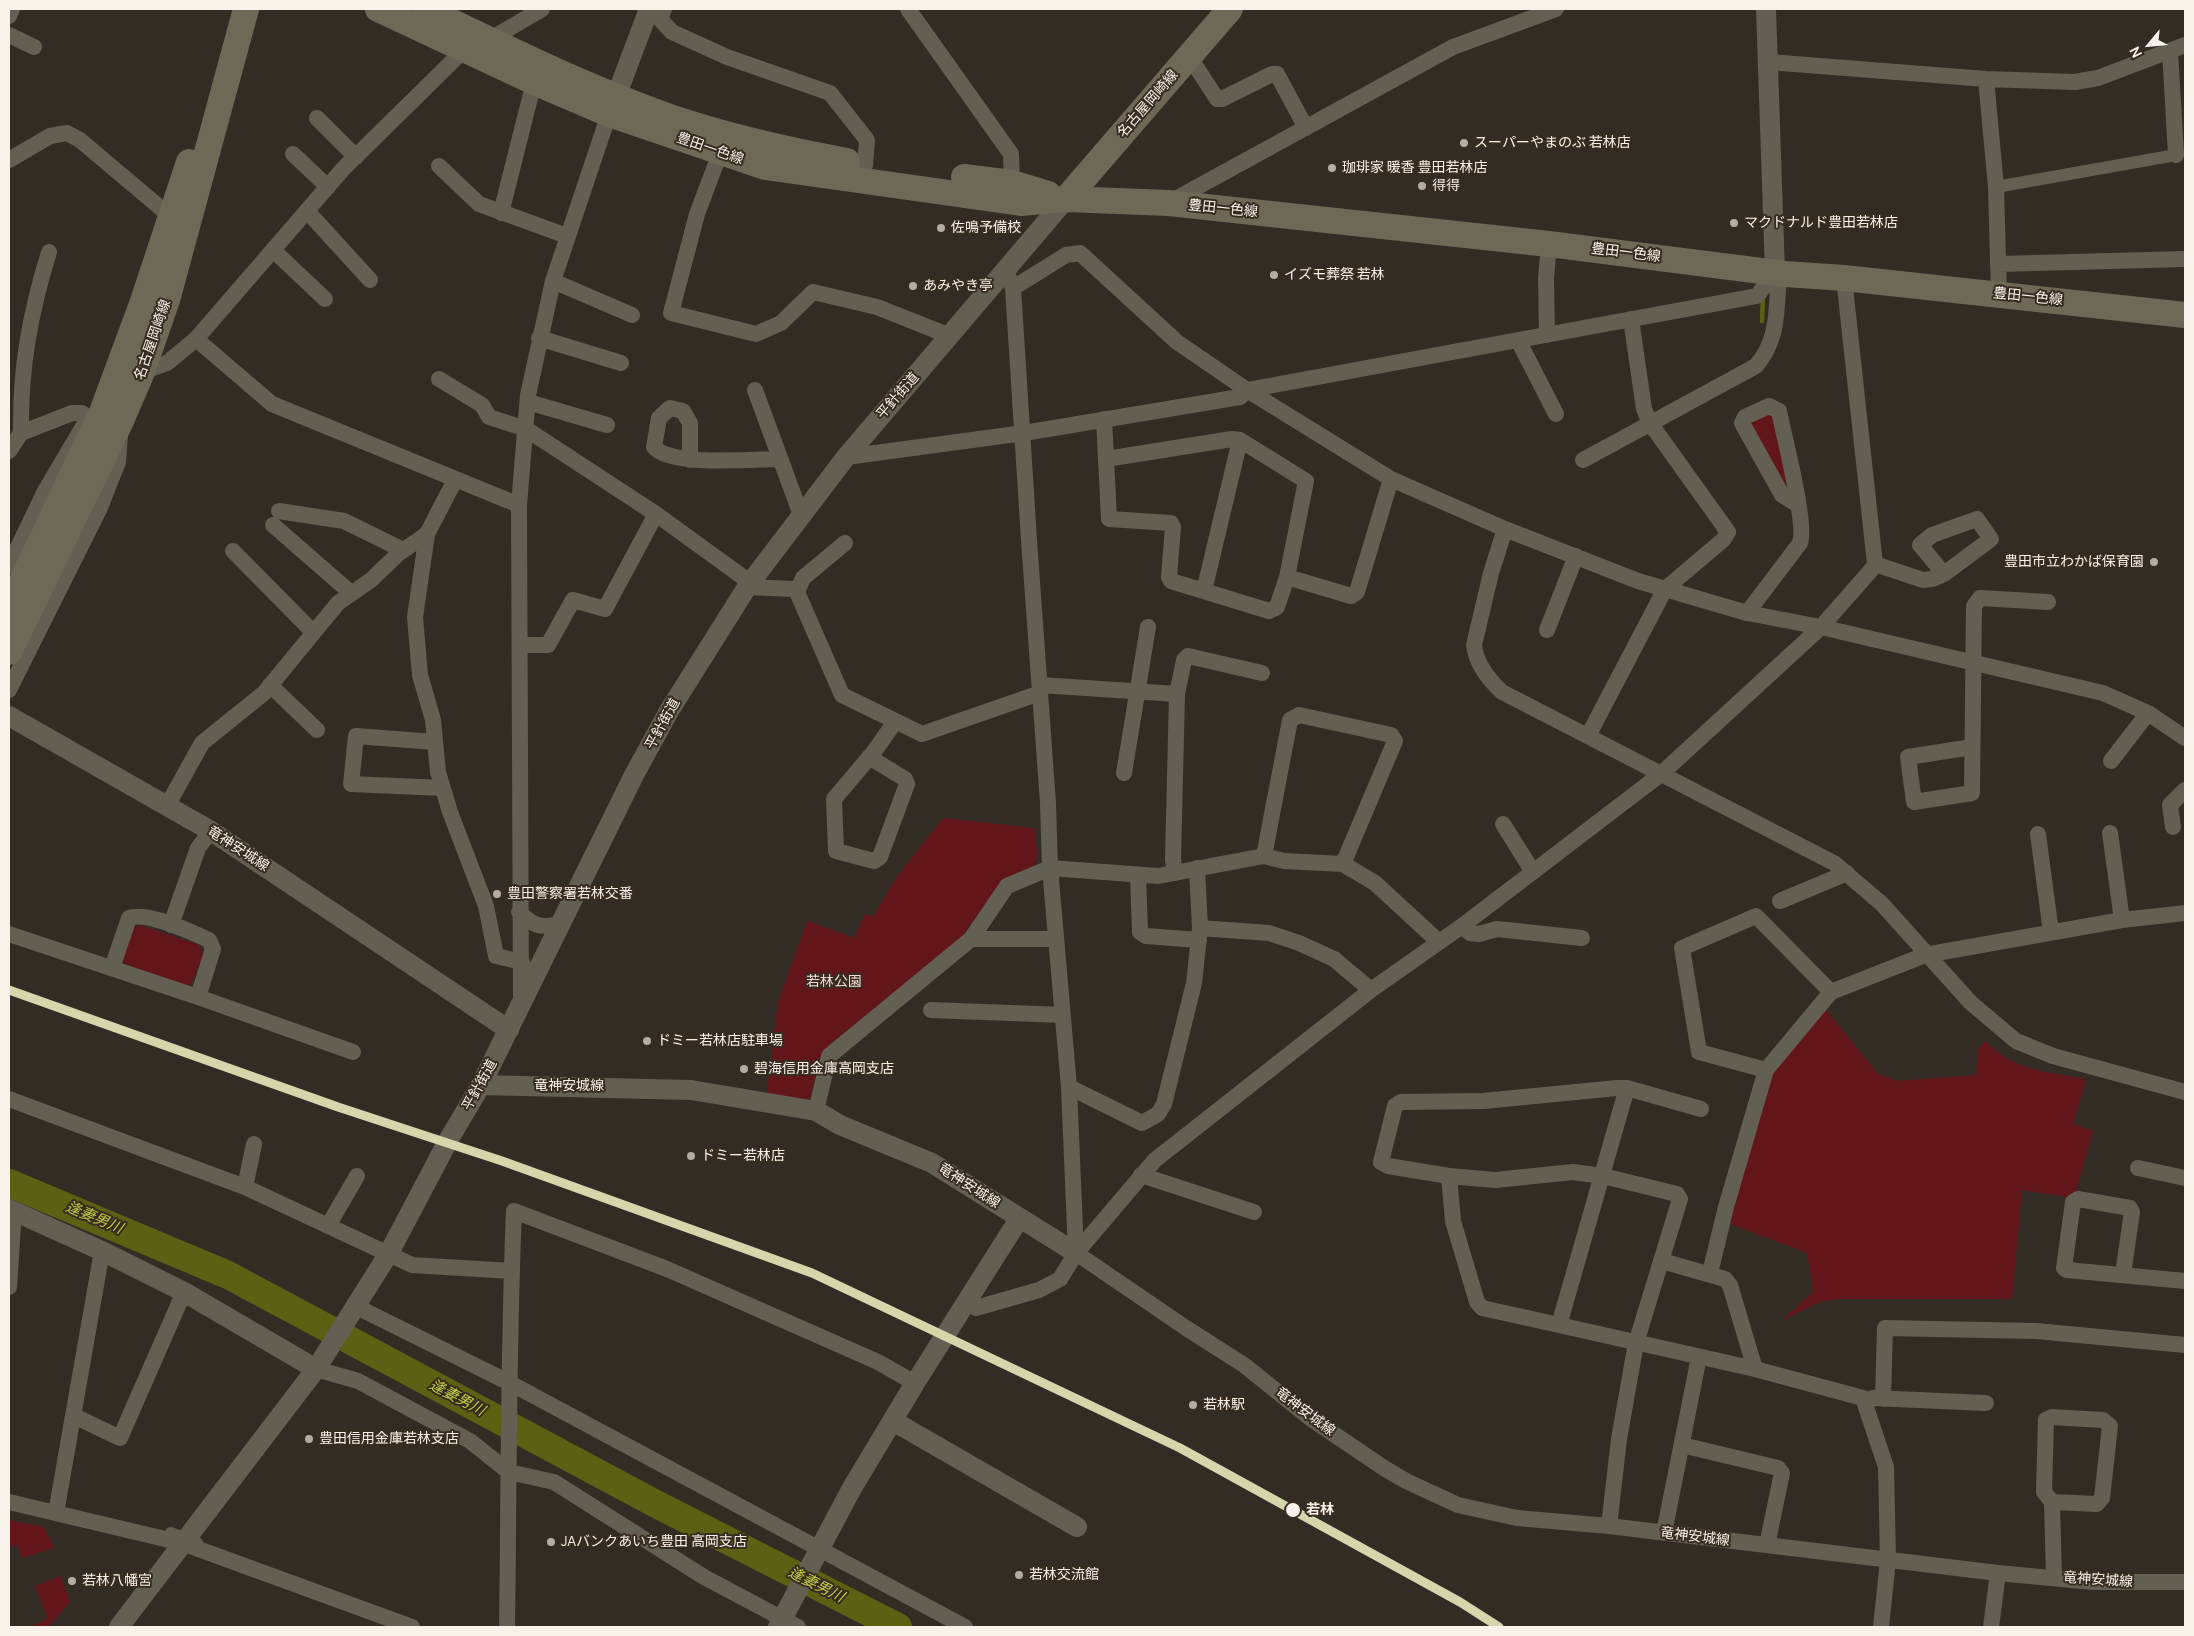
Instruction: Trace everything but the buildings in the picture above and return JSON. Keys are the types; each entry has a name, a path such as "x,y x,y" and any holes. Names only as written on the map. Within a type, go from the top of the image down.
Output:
{"main road":[{"name":"名古屋岡崎線","path":"9,652 50,546 104,418 170,216 188,167 228,9"},
{"name":"名古屋岡崎線","path":"104,418 142,372 167,300 246,9"},
{"name":"豊田一色線","path":"378,9 534,82 613,105 674,118 783,150 865,165 1012,183 1066,199"},
{"name":"豊田一色線","path":"425,9 613,105 720,153 765,167 1021,203 1066,199 1169,203 1549,244 1777,272 2185,315"},
{"name":"名古屋岡崎線","path":"1066,199 1230,9"},
{"name":"名古屋岡崎線","path":"9,608 50,546"}],"street":[{"path":"9,16 12,9"},
{"path":"489,40 542,9"},
{"path":"521,1004 522,962 519,912 521,645 519,505 528,402 539,338 567,236 649,9"},
{"path":"664,9 660,19 672,32 727,57 830,93 867,140 865,165"},
{"path":"908,9 1011,154 1012,183"},
{"path":"1169,203 1453,47 1556,9"},
{"path":"1583,460 1756,366 1766,354 1774,337 1777,272 1766,9"},
{"path":"9,35 34,47"},
{"path":"1769,62 1986,79 2075,82 2098,78 2178,48 2176,155 1996,186"},
{"path":"142,372 168,364 196,339 328,187 465,49"},
{"path":"1189,56 1217,99 1222,99 1272,74 1277,74 1306,128"},
{"path":"1986,79 1996,186 1999,294"},
{"path":"501,213 534,82"},
{"path":"318,118 356,157"},
{"path":"9,160 50,136 67,133 80,140 170,216"},
{"path":"9,143 24,151"},
{"path":"720,153 698,214 671,313 756,334 781,323 813,292 877,307 950,336"},
{"path":"293,154 328,187"},
{"path":"439,166 479,204 567,236"},
{"name":"平針街道","path":"119,1627 319,1364 389,1253 449,1139 481,1085 560,924 669,710 749,585 846,457 950,336 1010,280 1066,199"},
{"path":"307,210 370,280"},
{"path":"1547,335 1546,278 1549,244"},
{"path":"273,250 325,299"},
{"path":"21,433 20,398 25,355 34,301 49,252"},
{"path":"1076,1253 1069,1087 1050,868 1048,803 1029,540 1024,433 1010,280 1066,255 1080,253 1178,342 1247,390 1391,478 1505,529 1638,581 1747,613 1821,627 2103,693 2148,713 2185,738"},
{"path":"1998,264 2185,259"},
{"path":"846,457 1024,433 1240,397 1247,390 1757,296 1777,272"},
{"path":"976,1308 1039,1290 1060,1279 1076,1253 1155,1160 1371,990 1462,926 1661,774 1821,627 1875,564 1844,278"},
{"path":"553,282 632,314"},
{"path":"1588,736 1665,589 1723,540 1728,532 1650,423 1644,409 1631,319"},
{"path":"539,338 621,363"},
{"path":"196,339 272,404 519,505"},
{"path":"1518,340 1556,414"},
{"path":"439,379 482,405 489,417 526,429 656,514 749,585 793,589 797,592 842,695 922,734 1040,689 1136,691 1177,694"},
{"path":"755,390 801,515"},
{"path":"528,402 607,425"},
{"path":"1747,613 1800,543 1802,536 1798,505 1779,411 1769,406 1744,417 1742,423 1782,495 1798,505"},
{"path":"9,451 21,433 72,413 82,413 104,418"},
{"path":"9,566 45,491 65,456 104,418"},
{"path":"9,690 99,510 118,462 104,418"},
{"path":"1104,419 1108,519 1171,523 1173,527 1169,577 1171,581 1272,611 1279,604 1287,577 1306,481 1240,440 1232,439 1106,459"},
{"path":"1204,591 1240,440"},
{"path":"690,460 780,459"},
{"path":"1287,577 1351,596 1357,592 1391,478"},
{"path":"455,480 427,534 415,617 420,674 433,720 438,772 486,906 496,956 522,962"},
{"path":"521,645 548,645 573,600 605,608 656,514"},
{"path":"351,593 276,518 344,521 403,550"},
{"path":"1505,529 1491,573 1474,645 1475,655 1485,674 1502,692 1820,853 1882,904 1970,1002 2016,1041 2053,1056 2185,1092"},
{"path":"167,806 202,743 237,716 270,685 338,603 371,580 403,550 427,534"},
{"path":"797,592 803,578 845,543"},
{"path":"233,551 313,632"},
{"path":"1547,630 1576,556"},
{"path":"1875,564 1923,580 1944,574"},
{"path":"1972,747 1908,757 1914,802 1972,793 1974,606 1980,598 2048,602"},
{"path":"1124,773 1148,627"},
{"path":"1176,873 1173,860 1177,694 1184,660 1188,656 1262,673"},
{"path":"270,685 316,730"},
{"path":"2110,761 2148,713"},
{"path":"1264,856 1290,720 1299,715 1391,735 1395,741 1343,864"},
{"name":"竜神安城線","path":"9,716 211,831 508,1030"},
{"path":"869,758 905,779 907,784 880,857 874,861 836,851 834,799 869,758 895,722"},
{"path":"435,742 356,736 351,784 443,788"},
{"path":"2173,827 2170,805 2185,790"},
{"path":"1503,824 1533,872"},
{"path":"171,925 198,848 211,831"},
{"path":"2110,833 2122,920"},
{"path":"2038,834 2051,932"},
{"path":"816,1111 829,1056 971,939 1008,886 1050,868 1158,876 1264,856 1284,861 1343,864 1375,883 1440,942"},
{"path":"1069,1087 1142,1123 1158,1114 1164,1104 1194,983 1200,934 1197,868"},
{"path":"1780,901 1847,874"},
{"path":"1138,875 1140,932 1146,936 1269,933 1299,943 1334,959 1371,990"},
{"path":"519,912 534,924 544,927 560,924"},
{"path":"1710,1273 1726,1207 1766,1070 1831,992 1925,954 2122,920 2185,913"},
{"path":"112,968 129,918 136,915 171,925 210,940 214,949 198,997"},
{"path":"1766,1070 1699,1052 1682,948 1756,916 1831,992"},
{"path":"1462,926 1470,933 1479,934 1496,930 1582,938"},
{"path":"9,934 198,997 353,1052"},
{"path":"971,939 1056,939"},
{"path":"931,1010 1063,1015"},
{"name":"竜神安城線","path":"481,1085 691,1090 816,1111 840,1124 932,1163 1076,1253 1178,1323 1244,1365 1310,1418 1406,1482 1458,1505 1486,1513 1548,1522 1609,1526 1998,1573 2093,1582 2185,1582"},
{"path":"1609,1526 1619,1439 1636,1343 1680,1200 1677,1194 1603,1176 1574,1172 1495,1180 1449,1176 1388,1166 1381,1162 1395,1106 1401,1102 1483,1101 1627,1088 1701,1109"},
{"path":"1559,1324 1627,1088"},
{"path":"9,1099 245,1187 412,1265 512,1271"},
{"path":"245,1187 254,1144"},
{"path":"2138,1168 2185,1178"},
{"path":"1141,1175 1254,1212"},
{"path":"328,1226 357,1176"},
{"path":"1449,1176 1453,1221 1477,1302 1482,1308 1755,1370 1864,1398 1986,1403"},
{"path":"2123,1274 2132,1212 2130,1208 2078,1199 2072,1202 2064,1268 2185,1281"},
{"path":"9,1287 11,1210 102,1251 184,1292 319,1364 358,1381 461,1436 509,1469 554,1482 704,1576 786,1622 818,1550 915,1383 1019,1219"},
{"path":"507,1627 508,1386 514,1211 667,1269 878,1362 915,1383"},
{"path":"56,1513 102,1251"},
{"path":"1662,1261 1710,1273 1725,1279 1730,1285 1755,1370"},
{"path":"74,1416 120,1438 184,1292"},
{"path":"354,1308 508,1386 965,1627"},
{"path":"1883,1399 1885,1328 2036,1331 2185,1345"},
{"path":"1664,1533 1699,1357"},
{"path":"1864,1398 1886,1467 1888,1560 1881,1627"},
{"path":"2052,1502 2097,1504 2102,1498 2110,1426 2108,1422 2103,1420 2052,1418 2046,1420 2044,1492 2052,1502 2054,1578"},
{"path":"893,1421 1077,1527"},
{"path":"1682,1445 1778,1468 1782,1473 1767,1545"},
{"path":"9,1502 184,1540 412,1627"},
{"path":"1991,1627 1998,1573"}],"green space":[{"path":"1765,412 1775,418 1788,483 1784,484 1750,424"},
{"name":"若林公園","path":"943,818 1034,828 1038,858 1033,866 1002,881 957,943 830,1044 823,1052 809,1099 766,1097 778,1002 807,921 854,938 865,914 873,916 898,875"},
{"path":"140,925 199,945 203,955 191,984 187,987 124,964 122,958 133,928"},
{"path":"1826,1010 1878,1074 1898,1081 1976,1075 1978,1049 1986,1041 2007,1058 2032,1069 2086,1079 2073,1124 2093,1131 2074,1198 2022,1190 2012,1299 1839,1299 1820,1302 1782,1320 1813,1292 1807,1253 1730,1224 1763,1079"},
{"path":"9,1520 44,1527 54,1548 22,1558 17,1545 9,1547"},
{"path":"61,1576 70,1602 48,1627 30,1627 48,1618 35,1586"}],"waterway":[{"path":"1762,321 1763,297"},
{"name":"逢妻男川","path":"9,1183 228,1275 656,1504 898,1627"}],"transit line":[{"path":"9,990 338,1107 502,1161 812,1273 1180,1448 1460,1602 1499,1627"}],"place":[{"name":"スーパーやまのぶ 若林店","path":"1464,143"},
{"name":"珈琲家 暖香 豊田若林店","path":"1332,168"},
{"name":"得得","path":"1422,186"},
{"name":"マクドナルド豊田若林店","path":"1734,223"},
{"name":"佐鳴予備校","path":"941,228"},
{"name":"イズモ葬祭 若林","path":"1274,275"},
{"name":"あみやき亭","path":"913,286"},
{"name":"豊田市立わかば保育園","path":"2154,562"},
{"name":"豊田警察署若林交番","path":"497,894"},
{"name":"ドミー若林店駐車場","path":"647,1041"},
{"name":"碧海信用金庫高岡支店","path":"744,1069"},
{"name":"ドミー若林店","path":"691,1156"},
{"name":"若林駅","path":"1193,1405"},
{"name":"豊田信用金庫若林支店","path":"309,1439"},
{"name":"若林","path":"1293,1510"},
{"name":"JAバンクあいち豊田 高岡支店","path":"551,1542"},
{"name":"若林交流館","path":"1019,1575"},
{"name":"若林八幡宮","path":"72,1581"}]}
